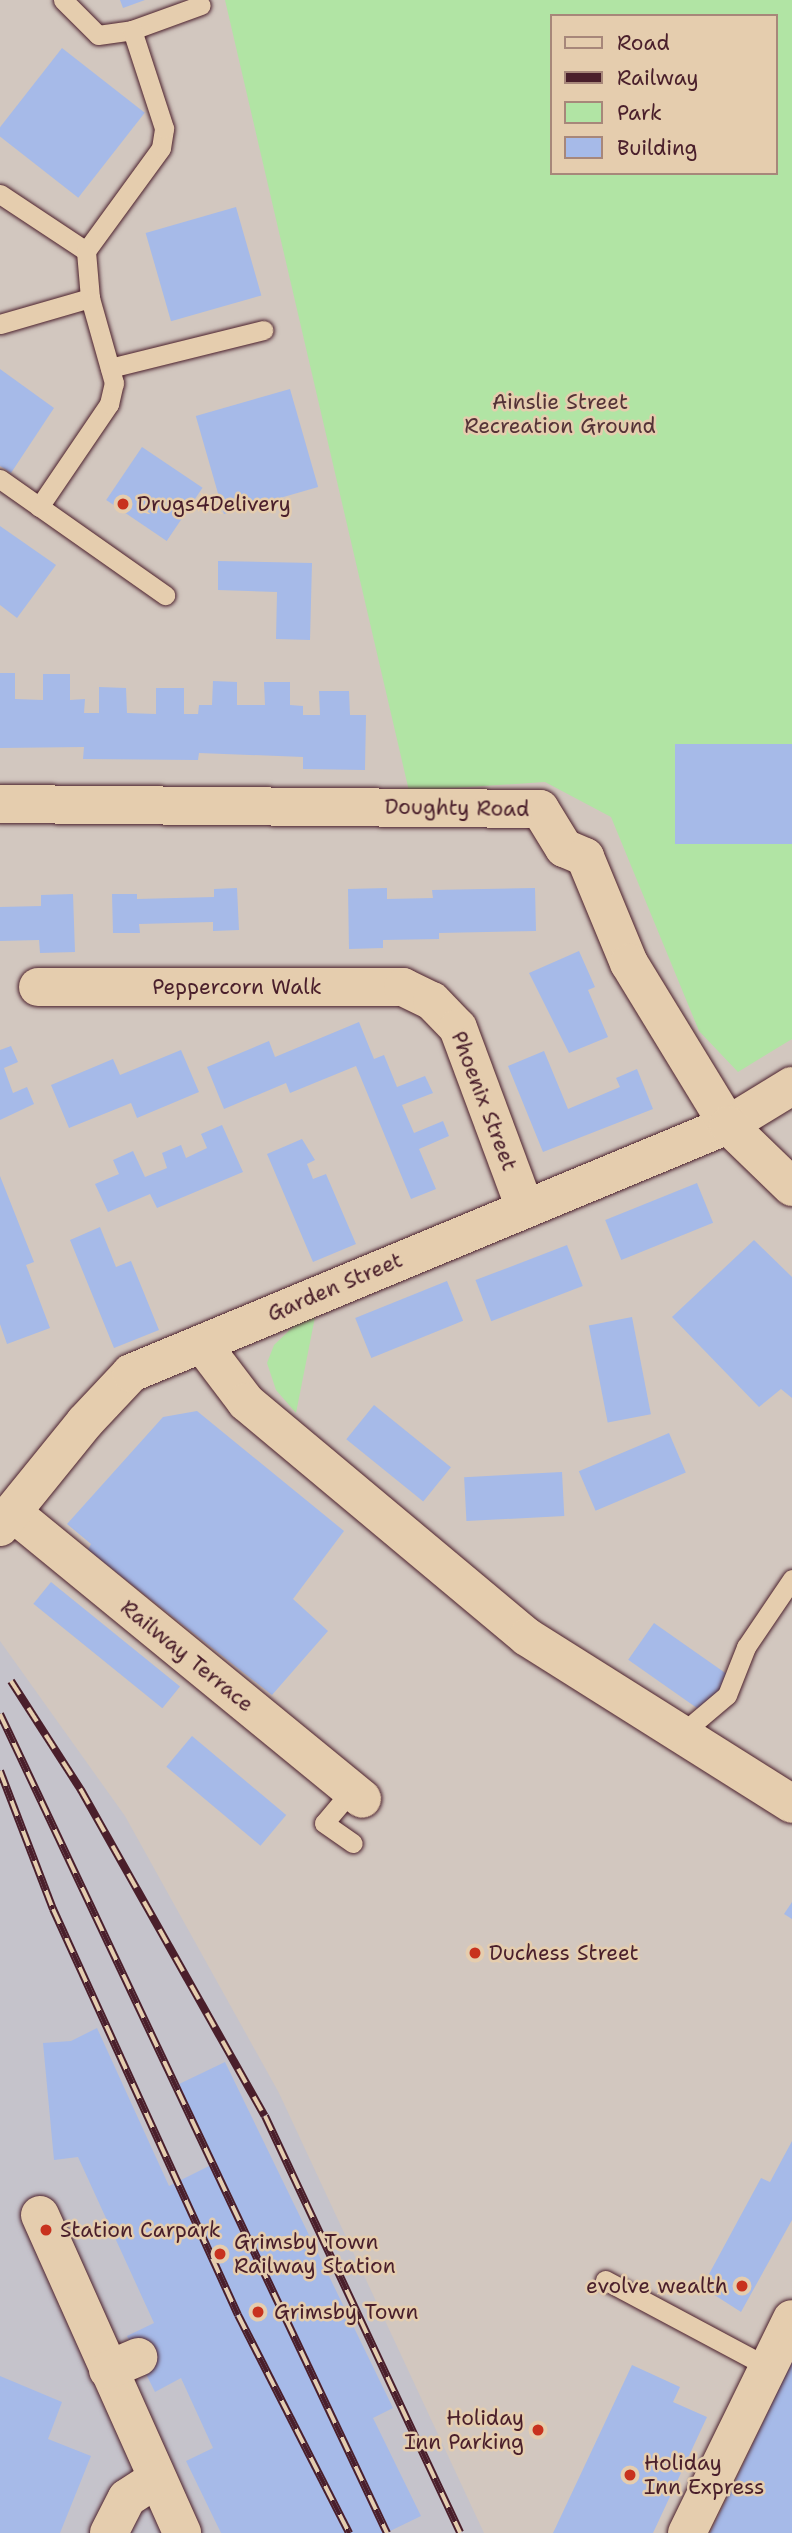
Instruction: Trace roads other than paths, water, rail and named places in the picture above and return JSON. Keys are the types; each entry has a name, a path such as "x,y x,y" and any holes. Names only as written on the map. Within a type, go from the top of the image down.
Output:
{"street":[{"name":"Doughty Road","path":"0,804 540,809 564,848 585,857 629,963 727,1125"},
{"name":"Peppercorn Walk","path":"38,987 403,987 432,1002"},
{"name":"Phoenix Street","path":"432,1002 458,1028 526,1208"},
{"name":"Garden Street","path":"6,1520 85,1422 131,1373 727,1125 792,1086"},
{"path":"727,1125 792,1186"},
{"path":"202,1344 246,1402 527,1637 792,1804"},
{"name":"Railway Terrace","path":"6,1520 357,1795"},
{"path":"40,2215 123,2363 156,2479 182,2533"},
{"path":"687,2533 792,2319"},
{"path":"109,2533 127,2498 156,2479"}],"lane":[{"path":"63,0 98,34 132,30 201,5"},
{"path":"40,507 109,404 114,383 90,298 86,251 161,148 164,128 132,30"},
{"path":"0,194 86,251"},
{"path":"0,324 90,298"},
{"path":"110,368 263,330"},
{"path":"0,479 165,595"},
{"path":"681,1734 727,1695 746,1647 792,1579"},
{"path":"353,1843 324,1823 357,1795"},
{"path":"605,2280 768,2367"}],"railway":[{"path":"11,1681 81,1790 265,2116 460,2533"},
{"path":"0,1714 387,2533"},
{"path":"0,1771 53,1909 238,2315 349,2533"}],"place":[{"name":"Drugs4Delivery","path":"123,504"},
{"name":"Duchess Street","path":"475,1953"},
{"name":"Station Carpark","path":"46,2230"},
{"name":"Grimsby Town Railway Station","path":"220,2254"},
{"name":"evolve wealth","path":"742,2286"},
{"name":"Grimsby Town","path":"258,2312"},
{"name":"Holiday Inn Parking","path":"538,2430"},
{"name":"Holiday Inn Express","path":"630,2475"}],"park label":[{"name":"Ainslie Street Recreation Ground","path":"560,414"}]}
